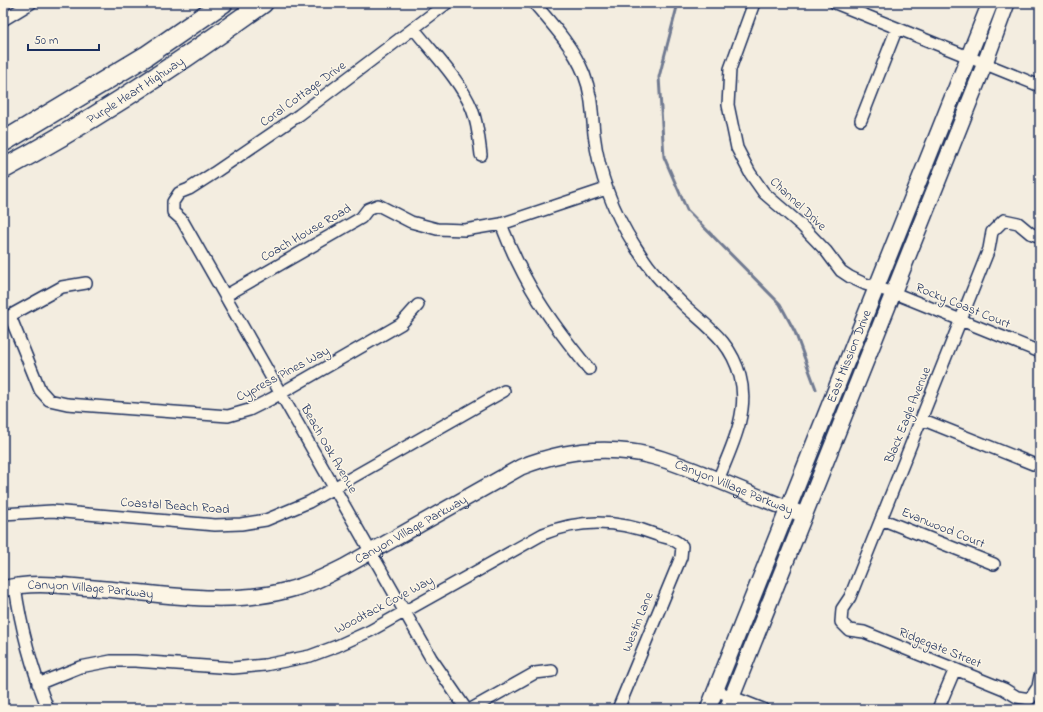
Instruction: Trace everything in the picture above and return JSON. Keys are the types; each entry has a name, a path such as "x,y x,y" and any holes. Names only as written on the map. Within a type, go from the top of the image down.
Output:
{"highway":[{"name":"Purple Heart Highway","path":"3,142 146,56 223,3"},
{"name":"Purple Heart Highway","path":"3,169 104,110 231,26 263,3"}],"street":[{"path":"3,20 31,3"},
{"name":"Coral Cottage Drive","path":"173,202 178,193 189,189 252,148 447,3"},
{"path":"534,3 569,46 585,75 592,104 595,139 606,189 621,222 644,260 670,291 718,335 733,357 738,368 743,389 741,420 718,480"},
{"name":"Channel Drive","path":"754,3 733,56 729,85 730,117 740,155 764,193 814,238 841,271 857,281 875,288"},
{"path":"835,3 1040,86"},
{"name":"East Mission Drive","path":"708,709 990,3"},
{"name":"East Mission Drive","path":"730,703 894,293 985,63 1007,3"},
{"path":"861,120 897,28"},
{"path":"414,29 454,80 471,108 478,129 481,155"},
{"name":"Coach House Road","path":"225,296 361,218 368,210 378,205 411,222 436,229 465,230 501,224 606,189"},
{"name":"Beach Oak Avenue","path":"173,202 173,212 182,220 405,612 444,678 466,709"},
{"name":"Black Eagle Avenue","path":"841,622 842,609 850,597 882,518 989,249 992,232 1004,220 1018,223 1030,233 1040,237"},
{"path":"501,224 532,293 561,336 589,369"},
{"path":"6,318 62,287 86,283"},
{"name":"Rocky Coast Court","path":"875,288 894,293 1040,352"},
{"name":"Cypress Pines Way","path":"6,318 40,390 49,400 75,404 228,416 249,410 281,393 401,324 418,305"},
{"name":"Coastal Beach Road","path":"3,514 52,511 215,524 240,524 266,520 309,502 504,390"},
{"path":"921,419 1033,464"},
{"name":"Canyon Village Parkway","path":"9,587 48,585 215,598 252,597 289,590 307,584 371,552 500,478 538,460 560,454 595,450 631,452 664,459 804,515"},
{"name":"Evanwood Court","path":"882,518 994,564"},
{"name":"Woodtack Cove Way","path":"38,684 80,667 111,661 135,661 233,668 286,661 337,646 370,631 529,541 558,528 588,523 619,524 662,537 673,538 682,546"},
{"name":"Westin Lane","path":"618,709 681,557 682,546"},
{"path":"9,587 19,613 32,667 48,709"},
{"name":"Ridgegate Street","path":"841,622 850,630 864,632 1004,689 1017,697 1030,698 1038,687 1040,676"},
{"path":"938,709 955,669"},
{"path":"471,709 535,673 552,671"},
{"path":"715,690 730,703 763,709"}],"waterway":[{"path":"678,3 659,77 664,157 687,210 780,304 795,332 816,389"}]}
